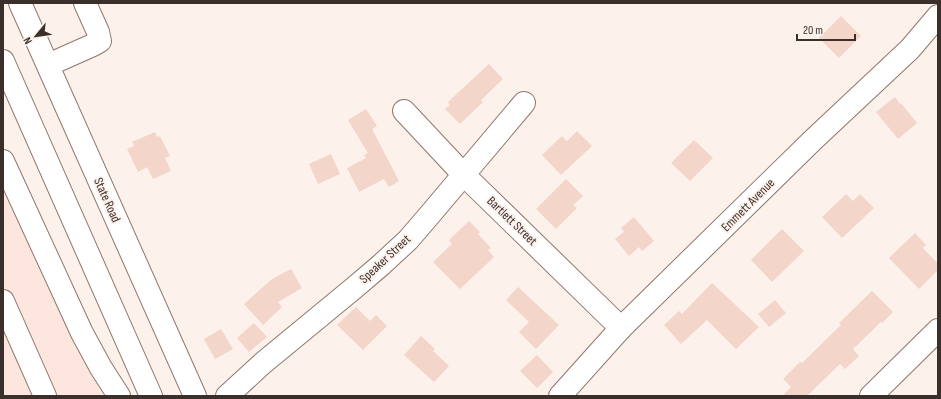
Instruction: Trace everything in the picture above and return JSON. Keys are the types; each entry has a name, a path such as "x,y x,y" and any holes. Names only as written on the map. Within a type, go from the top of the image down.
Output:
{"street":[{"name":"State Road","path":"20,3 195,396"},
{"path":"48,65 100,41 98,32 86,3"},
{"name":"Emmett Avenue","path":"560,396 622,328 814,139 910,49 938,16"},
{"path":"3,61 151,396"},
{"name":"Speaker Street","path":"227,396 263,363 327,312 381,265 417,229 524,103"},
{"name":"Bartlett Street","path":"404,111 463,174 622,328"},
{"path":"5,170 82,333 101,368 119,396"},
{"path":"3,300 45,396"},
{"path":"871,396 938,330"}],"shaded area":[{"path":"3,153 102,396 3,396"}],"building":[{"path":"841,16 861,36 839,58 819,38"},
{"path":"489,64 503,79 481,100 483,102 460,124 445,109 450,105 448,102"},
{"path":"895,97 917,123 898,139 876,112"},
{"path":"366,109 377,126 372,129 399,181 389,187 384,179 359,192 347,168 366,158 364,155 368,153 348,120"},
{"path":"577,131 592,146 561,175 542,155 562,136 567,141"},
{"path":"155,132 157,137 160,136 170,156 165,158 171,171 153,179 147,167 138,172 127,149 134,146 132,142"},
{"path":"694,140 713,158 690,181 671,163"},
{"path":"331,154 340,174 318,184 309,164"},
{"path":"566,179 583,196 573,205 577,208 556,229 536,209"},
{"path":"846,194 853,201 860,194 874,208 842,238 822,217"},
{"path":"634,217 654,241 642,251 639,247 629,256 615,239 624,232 621,228"},
{"path":"469,221 480,232 478,234 491,248 488,250 494,257 460,289 433,262 452,244 449,240"},
{"path":"782,229 804,251 772,282 751,260"},
{"path":"915,233 926,245 923,248 938,264 938,270 919,289 889,258"},
{"path":"291,269 302,288 278,302 282,307 263,325 244,304 272,279"},
{"path":"712,283 759,327 736,349 707,320 681,344 664,325 679,311 682,314"},
{"path":"518,287 559,325 536,349 519,332 529,322 506,300"},
{"path":"872,291 893,312 853,349 859,356 845,369 840,364 807,396 782,396 791,387 783,379 800,362 802,363 841,325 839,323"},
{"path":"775,300 786,313 769,327 758,314"},
{"path":"356,307 370,321 376,315 387,326 363,350 337,325"},
{"path":"254,323 267,337 249,352 237,338"},
{"path":"221,329 233,349 215,359 204,339"},
{"path":"421,336 435,349 433,351 449,366 434,382 404,355"},
{"path":"537,355 553,372 537,388 520,371"}]}
